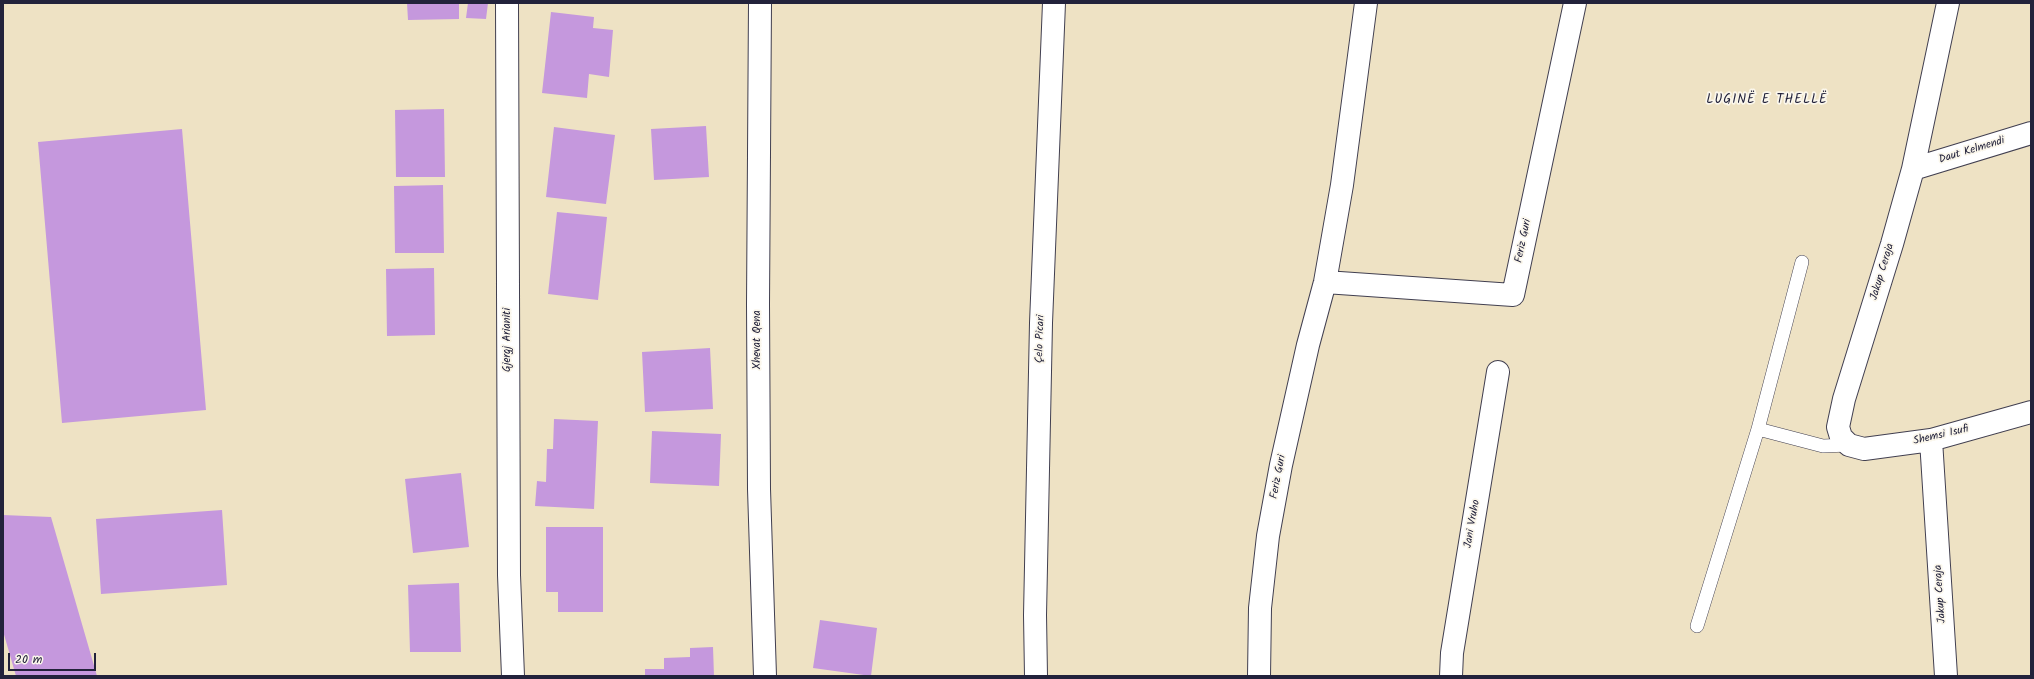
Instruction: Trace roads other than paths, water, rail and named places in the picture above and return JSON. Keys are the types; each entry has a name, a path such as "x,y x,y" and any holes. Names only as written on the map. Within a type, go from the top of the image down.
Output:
{"street":[{"name":"Gjergj Arianiti","path":"508,3 508,575 513,676"},
{"name":"Xhevat Qena","path":"760,3 758,288 759,489 765,676"},
{"name":"Çelo Picari","path":"1036,676 1036,520 1041,315 1054,3"},
{"name":"Feriz Guri","path":"1259,676 1260,608 1268,536 1281,465 1308,345 1325,282 1342,185 1366,3"},
{"name":"Feriz Guri","path":"1325,282 1513,296 1575,3"},
{"name":"Jakup Ceraja","path":"1849,445 1841,437 1838,427 1840,414 1892,244 1913,169 1948,3"},
{"name":"Daut Kelmendi","path":"1913,169 2031,133"},
{"name":"Jani Vruho","path":"1451,676 1452,653 1498,372"},
{"name":"Shemsi Isufi","path":"1849,445 1864,448 1932,440 2031,412"},
{"name":"Jakup Ceraja","path":"1932,440 1946,676"}],"lane":[{"path":"1697,626 1758,429 1802,262"},
{"path":"1758,429 1822,446 1849,445"}],"district":[{"name":"LUGINË E THELLË","path":"1767,101"}]}
